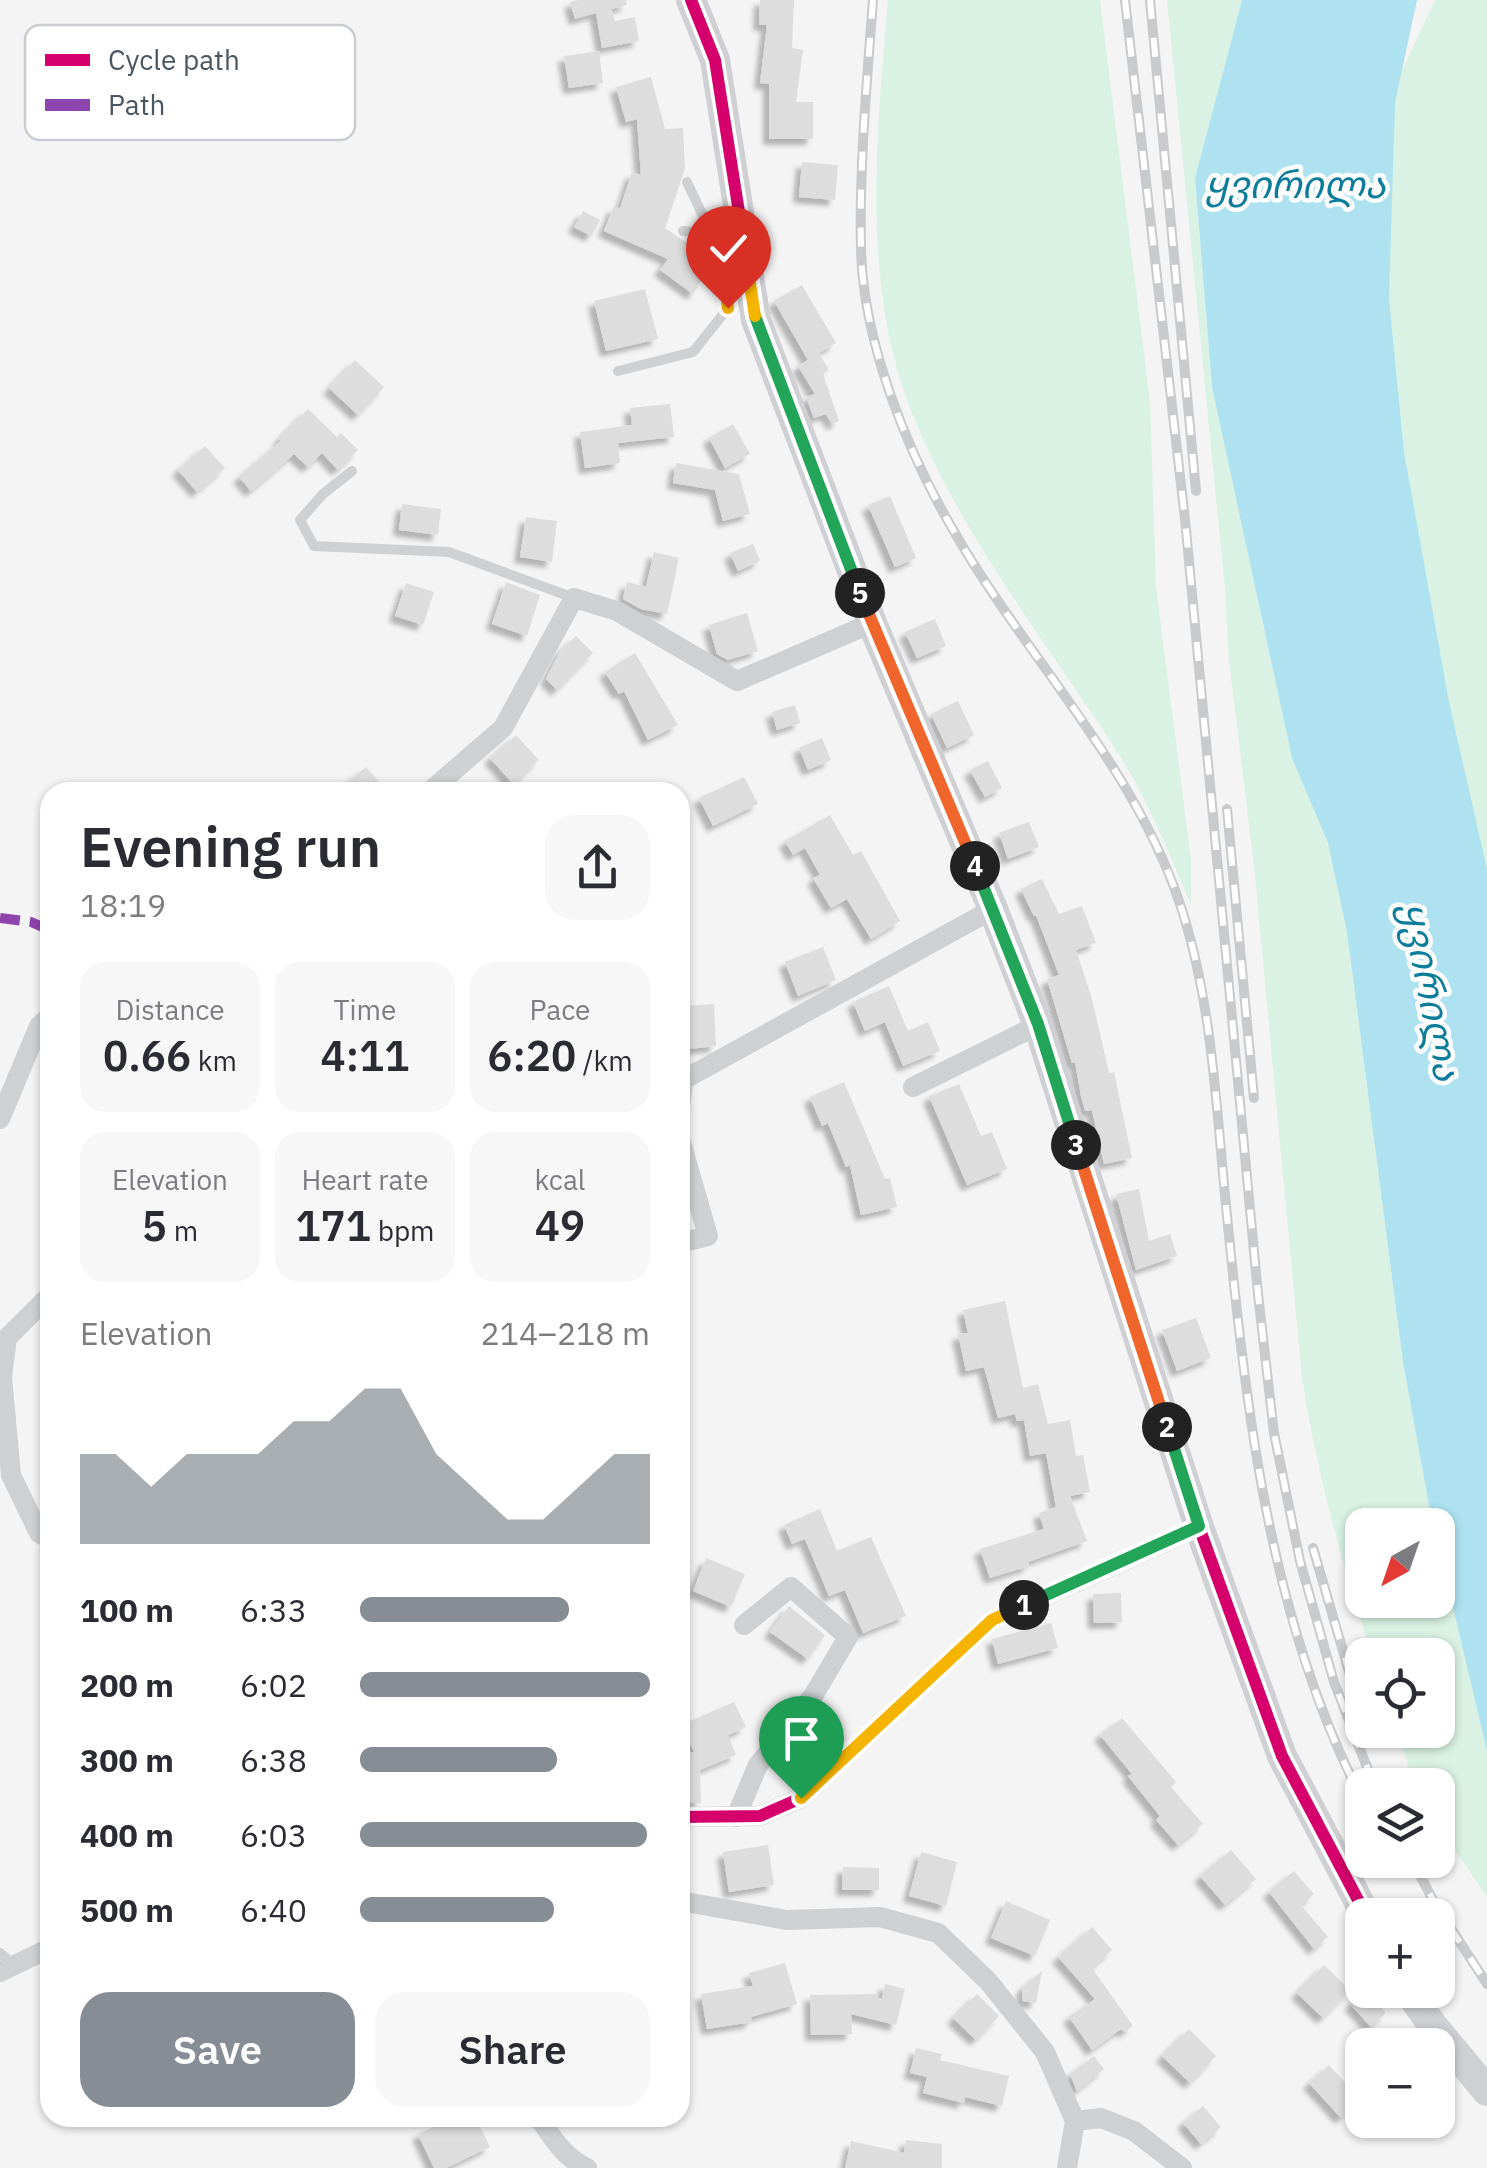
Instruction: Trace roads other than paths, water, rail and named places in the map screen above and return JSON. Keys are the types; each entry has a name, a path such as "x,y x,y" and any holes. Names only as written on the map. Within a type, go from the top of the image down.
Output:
{"street":[{"path":"690,0 715,60 730,233 756,320 872,624 1038,1024 1199,1526 1282,1756 1357,1898"},
{"path":"441,782 503,728 574,598 616,612 737,681 872,624"},
{"path":"690,1077 993,909"},
{"path":"0,1119 40,1024"},
{"path":"912,1086 1038,1024"},
{"path":"690,1174 708,1236 690,1240"},
{"path":"40,1303 4,1333 2,1377 3,1424 11,1474 40,1534"},
{"path":"690,1817 760,1816 801,1798 992,1620 1199,1526"},
{"path":"736,1817 758,1765 813,1696 848,1636 791,1587 744,1625"},
{"path":"690,1902 788,1920 880,1917 938,1933 988,1981 1045,2052 1075,2121 1068,2168"},
{"path":"4,1962 40,1951"},
{"path":"1422,2008 1487,2092"},
{"path":"1075,2121 1102,2118 1134,2132 1182,2168"},
{"path":"545,2127 560,2148 587,2168"}],"lane":[{"path":"687,182 702,214 730,233"},
{"path":"684,231 730,233"},
{"path":"618,371 693,352 728,308 730,233"},
{"path":"352,471 323,494 300,520 314,546 448,552 574,598"}],"water":[{"name":"ყვირილა","path":"1242,0 1417,0 1395,103 1389,299 1404,452 1449,702 1487,869 1487,1751 1455,1616 1455,1508 1430,1508 1403,1362 1347,932 1328,843 1292,758 1212,387 1195,178"}],"railway":[{"path":"873,0 862,155 861,249 879,357 904,429 952,528 1135,804 1180,904 1206,1015 1242,1358 1266,1510 1304,1658 1348,1768"},
{"path":"1125,0 1185,519 1274,1433 1300,1561 1334,1682 1367,1768"},
{"path":"1150,0 1196,491"},
{"path":"1227,809 1254,1098"},
{"path":"1313,1548 1345,1658"},
{"path":"1421,1878 1487,1984"}]}
